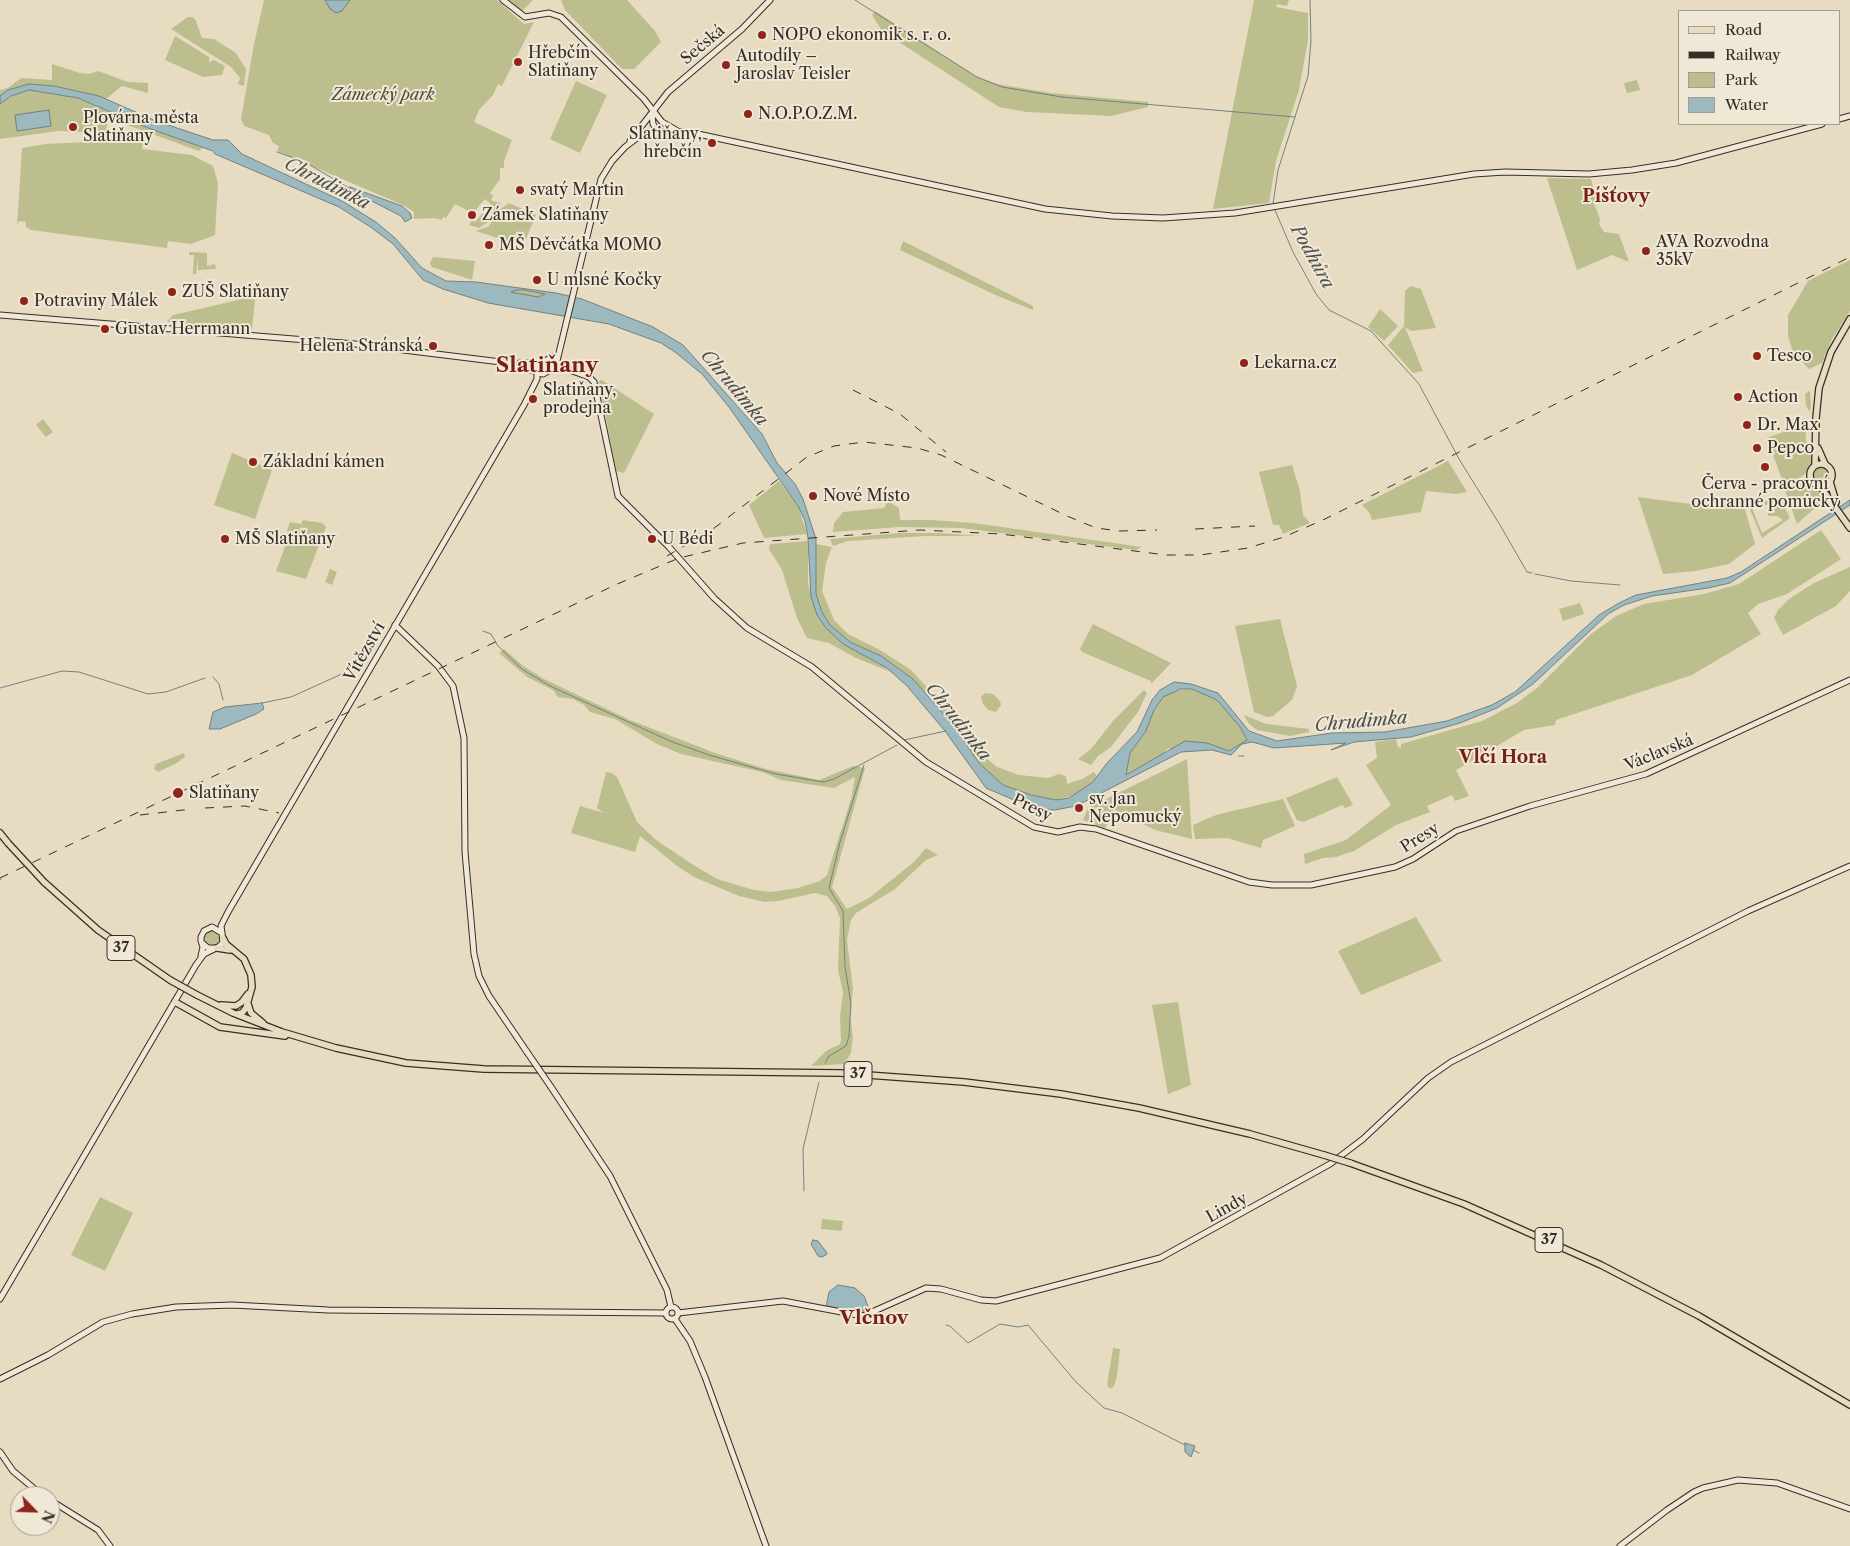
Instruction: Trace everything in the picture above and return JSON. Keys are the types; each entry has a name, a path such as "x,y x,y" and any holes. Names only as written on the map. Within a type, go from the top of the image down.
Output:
{"main road":[{"path":"1850,319 1831,352 1822,376 1816,411 1815,465 1810,476 1813,482 1820,486 1833,500 1850,528"},
{"path":"1816,442 1825,464 1832,470 1830,482 1833,500"},
{"path":"1815,465 1825,464"},
{"path":"1820,486 1830,482"},
{"name":"37","path":"0,833 44,882 98,930 170,980 232,1013 307,1040 396,1061 455,1067 840,1073 987,1084 1139,1108 1250,1134 1350,1163 1478,1210 1601,1264 1692,1312 1850,1404"},
{"path":"223,936 226,944 248,964 252,979 248,1001 242,1013 232,1013"},
{"path":"215,949 224,948 238,954"},
{"path":"211,1003 230,1007 238,1005 246,996 252,979"},
{"path":"248,1001 251,1013 271,1028"},
{"path":"175,1002 210,1023 225,1029 307,1040"}],"street":[{"path":"503,0 525,18 553,14 563,19 659,119 672,129 1020,205 1068,212 1163,218 1235,213 1474,174 1505,172 1589,174 1632,170 1684,161 1818,125"},
{"name":"Sečská","path":"618,154 672,89 736,34 770,0"},
{"path":"653,112 652,123 658,132"},
{"path":"658,132 661,126 659,119"},
{"path":"557,361 596,193 603,175 618,154 637,138 658,132 684,132"},
{"path":"0,315 355,344 510,363 533,364 549,358 555,351 563,332"},
{"name":"Presy","path":"549,358 557,361 564,368 588,376 594,382 617,494 736,620 812,667 919,757 1025,822 1043,830 1058,832 1080,827 1092,828 1248,882 1299,886 1324,884 1395,867 1413,859 1444,837 1468,826"},
{"name":"Vítězství","path":"524,405 549,371 556,367 557,361"},
{"name":"Vítězství","path":"228,912 524,405 537,380 536,366 542,362"},
{"path":"510,363 542,374 549,371 576,372"},
{"path":"395,625 430,658 452,684 463,732 465,852 475,961 488,996 610,1176 667,1290 671,1307"},
{"name":"Václavská","path":"1468,826 1646,774 1850,680"},
{"name":"Lindy","path":"678,1312 777,1301 800,1303 851,1316 863,1316 915,1291 930,1288 981,1300 1001,1300 1152,1261 1199,1238 1318,1172 1352,1148 1428,1078 1451,1062 1748,911 1850,866"},
{"path":"0,1299 196,965 202,952 202,933 219,924 228,912"},
{"path":"196,965 206,952 222,944 221,926 228,912"},
{"path":"212,927 223,936"},
{"path":"202,943 206,948 215,949"},
{"path":"0,1378 48,1355 103,1322 176,1307 232,1305 328,1310 666,1313"},
{"path":"671,1307 676,1308 678,1312 675,1319"},
{"path":"666,1313 671,1307"},
{"path":"666,1313 668,1318 675,1319 690,1341 705,1377 766,1546"},
{"path":"0,1452 13,1471 32,1486"},
{"path":"1620,1546 1694,1492 1738,1480 1777,1483 1850,1509"},
{"path":"60,1506 98,1530 110,1546"}],"green space":[{"name":"Zámecký park","path":"264,0 497,0 524,24 534,22 502,86 498,84 493,95 479,110 474,122 512,140 504,161 504,168 500,168 500,179 490,193 493,196 491,200 502,204 497,208 490,221 479,228 469,225 472,220 475,222 491,204 485,199 473,213 455,204 446,218 443,217 442,220 434,218 414,219 414,212 405,206 277,151 279,146 273,143 269,135 244,126 241,119"},
{"path":"509,0 533,0 522,11"},
{"path":"561,0 627,0 655,31 661,42 634,69 622,69 565,10"},
{"path":"1254,0 1289,0 1287,6 1277,4 1276,7 1308,13 1308,40 1299,90 1276,161 1269,203 1213,209"},
{"path":"875,11 977,77 997,84 1051,93 1148,102 1148,107 1111,116 1027,112 999,107 882,31 872,15"},
{"path":"188,17 193,17 196,21 202,38 214,39 236,53 246,69 244,86 238,84 240,78 231,67 171,29"},
{"path":"175,36 209,57 209,62 214,60 225,66 222,75 203,77 165,60"},
{"path":"52,64 80,73 89,74 98,71 128,82 148,83 148,93 122,86 106,99 54,86 29,84 8,90 0,96 0,90 8,88 21,78 52,80"},
{"path":"1637,80 1640,90 1627,93 1624,83"},
{"path":"576,81 607,95 580,153 550,139"},
{"path":"29,90 78,98 148,128 203,147 199,151 108,118 106,133 58,131 0,139 0,104 11,96"},
{"path":"108,141 143,143 142,149 192,155 213,166 218,183 215,235 191,244 168,241 167,248 31,230 26,227 26,222 19,221 17,226 22,148 46,144"},
{"path":"1547,178 1591,179 1596,199 1593,201 1600,219 1599,224 1604,232 1619,234 1629,262 1612,255 1577,270"},
{"path":"509,203 536,215 523,246 476,231 489,226 498,211"},
{"path":"903,241 1033,306 1033,310 1000,297 900,250"},
{"path":"189,252 207,253 207,266 215,264 216,269 198,270 198,257 196,274 193,274 194,255 189,255"},
{"path":"433,257 475,261 472,280 432,267 430,263"},
{"path":"1850,260 1850,311 1832,339 1822,363 1809,369 1793,352 1788,336 1788,315 1808,281"},
{"path":"1411,286 1421,289 1436,328 1411,331 1405,327 1423,371 1413,373 1388,345 1404,326 1405,291"},
{"path":"516,290 546,294 538,297 511,292"},
{"path":"247,298 255,300 252,329 167,322 173,315"},
{"path":"1380,309 1398,326 1384,341 1368,327"},
{"path":"602,380 654,414 624,473 616,471 599,381"},
{"path":"1810,391 1811,408 1809,411 1806,405 1805,394"},
{"path":"43,419 53,432 46,437 36,425"},
{"path":"1805,424 1806,441 1814,457 1813,465 1802,477 1786,481 1781,477 1767,438"},
{"path":"232,453 272,470 255,519 214,505"},
{"path":"1448,461 1467,492 1456,494 1426,491 1421,512 1372,520 1369,512 1362,505"},
{"path":"1292,465 1300,491 1303,515 1310,523 1283,534 1279,525 1273,525 1259,472"},
{"path":"1821,468 1826,470 1828,475 1826,480 1821,482 1816,480 1814,475 1816,470"},
{"path":"779,481 798,506 807,534 764,538 749,505"},
{"path":"1804,483 1811,483 1827,497 1797,524 1785,490"},
{"path":"1638,497 1706,506 1743,503 1755,544 1729,564 1696,571 1663,574"},
{"path":"1780,498 1790,518 1762,538 1748,505","holes":["1775,503 1774,508 1767,511 1768,516 1777,516 1783,520 1762,533 1752,508"]},
{"path":"888,501 899,508 900,520 974,523 1142,547 1136,550 961,528 899,527 833,532 834,523 843,512 884,508"},
{"path":"303,520 322,523 326,527 306,579 276,571 290,533 287,531 290,522 301,524"},
{"path":"1821,530 1841,559 1787,594 1758,604 1748,613 1761,634 1692,675 1556,720 1555,725 1524,730 1456,770 1469,796 1455,801 1452,795 1427,806 1430,812 1396,825 1354,851 1305,864 1304,854 1346,840 1391,805 1366,765 1377,758 1375,742 1396,739 1398,747 1401,748 1401,744 1482,721 1517,703 1537,688 1591,634 1616,616 1644,604 1704,594 1739,584"},
{"path":"899,533 940,533 980,536 926,536 848,541 833,546 830,539"},
{"path":"808,541 808,583 817,615 826,628 891,672 856,658 829,643 807,638 797,618 782,570 769,549 770,544"},
{"path":"816,544 832,547 826,563 822,591 834,620 848,634 880,650 911,670 956,719 987,759 997,767 1019,775 1048,778 1059,774 1066,776 1067,784 1082,779 1094,772 1098,778 1075,795 1056,800 1031,795 1003,785 979,763 954,726 913,679 881,656 850,642 830,625 822,612 816,594"},
{"path":"1850,567 1850,591 1836,606 1783,635 1774,618 1778,610 1789,599 1814,583"},
{"path":"330,569 337,572 332,585 325,582"},
{"path":"1580,603 1584,614 1563,621 1559,609"},
{"path":"1280,619 1297,686 1292,700 1273,716 1267,717 1254,712 1235,626"},
{"path":"1093,624 1171,663 1151,684 1151,681 1082,652 1080,649"},
{"path":"504,649 522,665 544,679 630,720 715,753 766,769 819,780 853,766 865,768 832,887 847,909 869,898 914,862 926,848 938,855 926,860 895,889 856,913 851,920 847,940 853,989 850,1016 853,1037 851,1053 844,1064 811,1066 826,1051 840,1044 841,1040 840,1017 843,992 838,970 840,918 835,906 827,896 815,893 764,902 739,896 694,877 640,836 635,852 571,833 580,806 604,813 597,808 606,772 612,773 617,777 637,822 656,840 695,866 717,879 754,890 771,892 798,888 820,881 827,875 851,799 855,777 834,788 781,780 762,772 681,754 657,744 615,719 590,712 584,705 573,699 558,697 553,690 527,677 499,653"},
{"path":"1192,689 1217,700 1240,727 1247,740 1229,751 1207,743 1167,749 1162,756 1125,775 1130,753 1146,731 1154,710 1163,697 1174,691"},
{"path":"1144,690 1147,693 1138,712 1111,747 1098,756 1091,765 1078,759 1091,749 1113,721"},
{"path":"985,693 993,694 1000,701 1001,705 996,712 988,710 983,704 981,697"},
{"path":"1244,715 1266,724 1309,729 1309,732 1290,736 1257,730 1249,724"},
{"path":"184,753 185,757 177,763 158,772 154,769 156,764"},
{"path":"1187,759 1192,839 1155,830 1114,809 1105,828 1083,820 1088,808"},
{"path":"1337,777 1353,805 1345,808 1342,805 1304,822 1297,820 1286,798"},
{"path":"1283,799 1295,826 1263,840 1261,848 1227,838 1195,839 1193,825 1216,815"},
{"path":"1416,917 1442,961 1361,995 1338,951"},
{"path":"212,930 218,932 220,938 218,944 212,946 206,944 204,938 206,932"},
{"path":"1178,1002 1191,1085 1168,1094 1152,1005"},
{"path":"100,1197 133,1213 105,1271 71,1255"},
{"path":"822,1219 843,1221 842,1231 821,1229"},
{"path":"1113,1348 1120,1349 1117,1376 1114,1386 1110,1389 1107,1385"}],"water":[{"path":"325,0 350,0 342,11 336,13 330,9"},
{"path":"29,84 54,86 99,96 156,121 213,140 228,140 242,154 342,201 376,222 395,238 422,268 446,281 476,282 556,293 582,299 653,327 683,345 762,434 777,463 795,484 803,499 816,539 816,594 822,612 830,625 850,642 881,656 913,679 954,726 979,763 1003,785 1031,795 1056,800 1069,798 1093,782 1107,763 1137,732 1152,700 1160,690 1174,682 1191,684 1218,693 1249,731 1277,741 1332,733 1385,732 1447,721 1492,705 1515,692 1599,615 1619,603 1636,595 1727,578 1741,572 1850,500 1850,505 1730,583 1652,596 1624,605 1608,614 1533,684 1497,708 1460,723 1411,737 1354,742 1331,750 1346,743 1274,748 1252,742 1242,744 1231,755 1212,750 1181,752 1076,806 1055,810 1035,809 986,788 945,731 907,686 887,668 843,644 826,628 817,615 811,597 808,538 805,521 798,506 729,407 702,374 675,352 661,343 609,324 488,303 443,289 423,280 393,244 339,207 215,154 213,151 148,128 78,98 29,90 11,96 0,104 0,96 8,90","holes":["524,290 545,294 538,297 511,292","1181,689 1192,689 1217,700 1240,727 1247,740 1229,751 1207,743 1185,741 1126,775 1130,753 1146,731 1154,710 1163,697"]},
{"path":"49,110 51,126 17,131 15,115"},
{"path":"350,187 402,206 410,213 412,218 405,222 401,216 350,190"},
{"path":"262,703 264,709 256,714 220,729 209,729 213,712 225,707"},
{"path":"813,1240 818,1241 827,1253 826,1255 818,1256 811,1244"},
{"path":"838,1285 855,1288 864,1296 869,1309 857,1313 826,1307 829,1292"},
{"path":"1185,1443 1195,1446 1191,1457 1185,1452"}],"waterway":[{"path":"855,0 977,77 1002,87 1062,97 1295,117"},
{"name":"Podhůra","path":"1273,204 1278,170 1308,76 1311,41 1310,0"},
{"name":"Chrudimka","path":"277,152 305,162 349,188"},
{"name":"Podhůra","path":"1274,208 1293,252 1316,294 1329,310 1371,331 1419,384 1459,459 1527,572 1532,573"},
{"name":"Podhůra","path":"1535,574 1571,581 1620,585"},
{"path":"483,631 491,634 498,646 522,669 550,686 670,741 709,755 776,774 823,782 834,779 897,745"},
{"path":"0,688 62,671 79,672 148,694 166,692 205,678"},
{"path":"262,703 291,697 344,673"},
{"path":"213,677 219,684 223,700"},
{"name":"Chrudimka","path":"904,740 946,731"},
{"path":"1239,756 1244,756"},
{"path":"825,1063 829,1056 846,1046 849,1036 851,1004 845,967 843,911 829,888 840,842 864,765"},
{"path":"804,1191 803,1149 819,1082"},
{"path":"946,1325 950,1326 968,1343 1000,1324 1018,1327 1028,1325 1076,1382 1104,1408 1122,1413 1185,1445"},
{"path":"1193,1450 1199,1453"}],"railway":[{"path":"0,878 615,585 679,558 743,543 920,530 1001,534 1166,555 1200,555 1248,548 1284,537 1325,519 1850,257"},
{"path":"853,390 900,414 946,452"},
{"path":"667,556 713,529 807,457 834,446 864,442 917,448 941,455 1067,516 1096,528 1120,531 1157,530"},
{"path":"1195,529 1255,526"},
{"path":"205,808 245,806 279,813"},
{"path":"140,815 192,809"}],"place":[{"name":"NOPO ekonomik s. r. o.","path":"762,35"},
{"name":"Hřebčín Slatiňany","path":"518,62"},
{"name":"Autodíly – Jaroslav Teisler","path":"726,65"},
{"name":"N.O.P.O.Z.M.","path":"748,114"},
{"name":"Plovárna města Slatiňany","path":"73,127"},
{"name":"Slatiňany, hřebčín","path":"712,143"},
{"name":"svatý Martin","path":"520,190"},
{"name":"Zámek Slatiňany","path":"472,215"},
{"name":"MŠ Děvčátka MOMO","path":"489,245"},
{"name":"AVA Rozvodna 35kV","path":"1646,251"},
{"name":"U mlsné Kočky","path":"537,280"},
{"name":"ZUŠ Slatiňany","path":"172,292"},
{"name":"Potraviny Málek","path":"24,301"},
{"name":"Gustav Herrmann","path":"105,329"},
{"name":"Helena Stránská","path":"433,346"},
{"name":"Tesco","path":"1757,356"},
{"name":"Lekarna.cz","path":"1244,363"},
{"name":"Action","path":"1738,397"},
{"name":"Slatiňany, prodejna","path":"533,399"},
{"name":"Dr. Max","path":"1747,425"},
{"name":"Pepco","path":"1757,448"},
{"name":"Základní kámen","path":"253,462"},
{"name":"Červa - pracovní ochranné pomůcky","path":"1765,467"},
{"name":"Nové Místo","path":"813,496"},
{"name":"MŠ Slatiňany","path":"225,539"},
{"name":"U Bédi","path":"652,539"},
{"name":"Slatiňany","path":"178,793"},
{"name":"sv. Jan Nepomucký","path":"1079,808"}],"district":[{"name":"Píšťovy","path":"1616,197"},
{"name":"Slatiňany","path":"547,366"},
{"name":"Vlčí Hora","path":"1503,758"},
{"name":"Vlčnov","path":"874,1319"}]}
